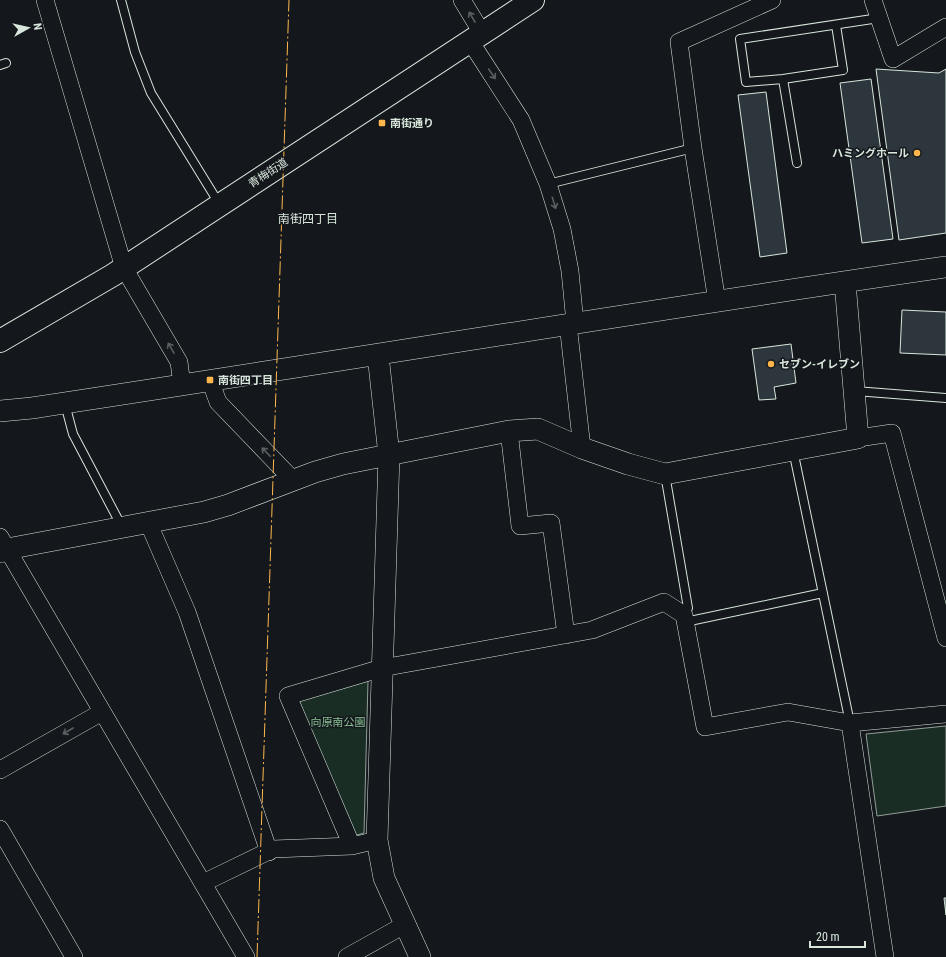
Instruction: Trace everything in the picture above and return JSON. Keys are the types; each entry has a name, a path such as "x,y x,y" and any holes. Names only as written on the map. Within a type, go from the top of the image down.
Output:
{"main road":[{"name":"青梅街道","path":"0,341 124,268 533,0"}],"street":[{"path":"45,0 124,268 179,362 182,385"},
{"path":"462,0 476,37 521,120 548,184 562,229 570,271 572,323 582,448"},
{"path":"717,302 693,148 679,42 772,0"},
{"path":"873,0 893,59 946,27"},
{"path":"0,411 64,403 378,355 572,323 946,267"},
{"path":"845,282 858,438"},
{"path":"378,355 389,455 377,840 384,878 420,957"},
{"path":"210,380 218,402 293,480"},
{"path":"246,957 102,712 2,546 122,527 216,509 293,480 343,464 509,431 538,429 582,448 628,464 665,474 892,433 946,638"},
{"path":"509,431 520,526 551,523 566,636"},
{"path":"148,522 187,612 269,852"},
{"path":"352,846 288,696 382,668 566,636 592,630 664,602 684,619 705,728 788,712 850,723 946,714"},
{"path":"0,770 102,712"},
{"path":"850,723 885,957"},
{"path":"0,829 74,957"},
{"path":"203,883 269,852 291,848 331,848 352,846 377,840"},
{"path":"346,957 406,924"}],"lane":[{"path":"121,0 135,52 151,93 220,205"},
{"path":"836,25 843,70 783,80 746,82 740,39 879,18"},
{"path":"783,80 797,163"},
{"path":"548,184 693,148"},
{"path":"854,391 946,398"},
{"path":"64,403 73,434 122,527"},
{"path":"793,450 850,723"},
{"path":"665,474 688,608 684,619"},
{"path":"684,619 823,593"}],"green space":[{"name":"向原南公園","path":"368,681 364,833 353,836 296,702"},
{"path":"946,726 946,806 877,816 866,734"}],"building":[{"name":"ハミングホール","path":"876,69 939,73 946,69 946,233 899,240"},
{"path":"871,79 893,239 862,243 840,83"},
{"path":"766,92 787,253 760,257 738,95"},
{"path":"902,310 946,312 946,355 900,353"},
{"path":"791,344 796,383 774,387 776,399 759,400 752,349"},
{"path":"944,898 946,898 946,915"}],"power":[{"path":"257,957 289,0"}],"place":[{"name":"南街通り","path":"382,123"},
{"name":"ハミングホール","path":"917,153"},
{"name":"セブン-イレブン","path":"771,364"},
{"name":"南街四丁目","path":"210,380"}],"district":[{"name":"南街四丁目","path":"308,219"}]}
